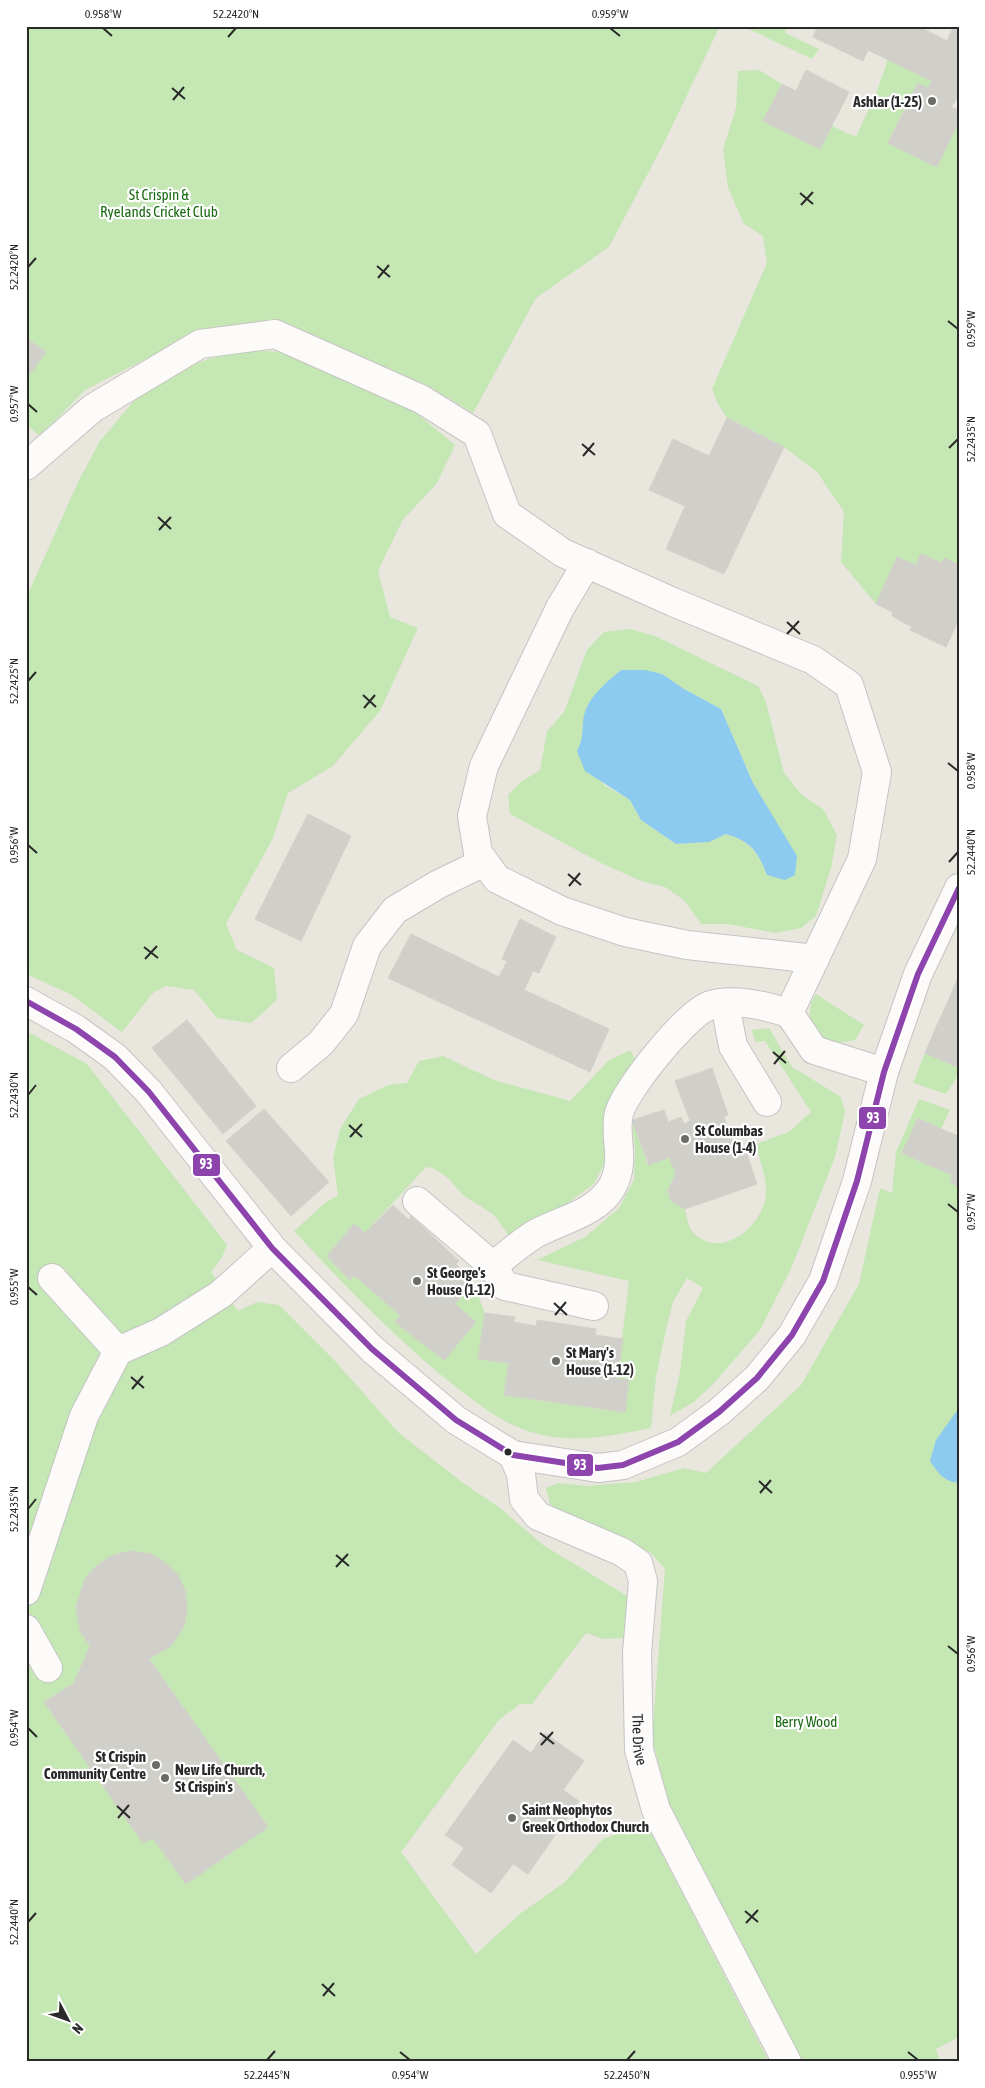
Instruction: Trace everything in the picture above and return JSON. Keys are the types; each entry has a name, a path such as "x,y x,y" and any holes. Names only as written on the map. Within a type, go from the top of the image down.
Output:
{"street":[{"path":"26,466 93,408 200,344 275,334 422,399 477,434 507,514 563,553 673,602 813,660 849,686 877,772 862,859 789,1013"},
{"path":"587,563 560,608 484,766 472,816 478,853 497,879 562,911 625,932 687,945 815,959"},
{"path":"291,1068 321,1043 344,1014 367,946 395,910 437,885 484,862"},
{"path":"26,1001 76,1029 115,1057 149,1092 272,1248 329,1307 413,1385 456,1420 513,1455 598,1468 623,1465 678,1442 719,1412 757,1378 792,1335 823,1281 858,1181 884,1072 918,974 959,888"},
{"path":"493,1266 535,1234 587,1211 611,1188 620,1159 619,1114 631,1088 684,1022 710,1005 753,1003 789,1013 814,1050 884,1072"},
{"path":"726,1004 733,1046 767,1102"},
{"path":"417,1201 493,1266 505,1286 594,1306"},
{"path":"26,1591 84,1416 118,1351 161,1332 221,1294 272,1248"},
{"path":"52,1278 118,1351"},
{"name":"The Drive","path":"513,1455 521,1474 524,1499 538,1516 622,1552 638,1564 643,1581 637,1652 639,1750 654,1802 787,2062"},
{"path":"26,1629 48,1668"}],"green space":[{"name":"St Crispin & Ryelands Cricket Club","path":"26,26 720,26 665,141 609,247 536,298 473,413 427,385 265,322 187,338 85,390 40,436 26,425"},
{"path":"742,26 788,26 785,33 819,49 812,59"},
{"path":"888,59 932,81 928,88 917,84 888,143 959,121 959,565 944,559 942,563 921,554 916,565 897,558 876,604 841,562 844,512 817,472 784,447 727,418 718,404 712,389 767,263 763,236 744,224 728,188 723,149 736,108 738,71 759,70 782,84 764,121 820,149 832,126 856,137 877,91"},
{"path":"257,350 290,353 383,394 417,414 455,445 437,483 402,521 378,571 390,617 418,628 380,711 333,766 288,793 273,838 226,924 237,950 274,968 277,1000 251,1023 217,1018 194,990 166,986 153,993 122,1032 70,994 26,974 26,598 79,480 100,441 143,390 168,374 211,358"},
{"path":"630,629 655,636 758,686 766,702 784,773 802,795 823,809 837,835 831,868 816,916 801,928 776,933 727,924 701,924 685,901 665,887 641,881 599,862 510,814 508,795 521,782 540,770 547,731 564,712 587,650 604,632","holes":["662,674 684,689 721,709 753,783 796,856 767,875 760,859 752,848 734,837 725,834 709,842 676,844 641,820 630,800 604,785 577,751 584,739 586,708 610,679"]},
{"path":"816,994 864,1025 855,1040 833,1042 818,1033 809,1020 811,1003"},
{"path":"769,1028 792,1067 841,1097 845,1112 835,1157 791,1269 760,1330 714,1383 694,1402 670,1416 680,1372 686,1321 703,1288 687,1278 673,1302 666,1330 656,1376 651,1428 601,1437 569,1438 536,1434 511,1425 456,1387 413,1351 352,1292 294,1231 325,1203 338,1195 333,1158 340,1129 359,1099 388,1085 407,1083 419,1061 443,1056 494,1080 570,1101 608,1061 630,1050 636,1060 605,1141 605,1162 594,1184 557,1211 510,1237 493,1214 464,1196 448,1178 433,1168 426,1167 365,1233 354,1224 327,1256 350,1279 354,1275 400,1315 396,1322 444,1360 476,1322 455,1304 473,1283 485,1313 479,1359 509,1363 504,1395 624,1412 629,1381 617,1379 629,1281 537,1260 585,1237 619,1208 634,1180 635,1150 632,1120 648,1165 669,1157 676,1173 668,1190 671,1201 685,1209 692,1231 703,1240 715,1243 727,1242 749,1228 758,1217 766,1193 764,1175 756,1144 789,1132 811,1112 765,1041 755,1042 752,1030"},
{"path":"26,1031 87,1064 227,1245 222,1257 211,1272 238,1311 257,1302 279,1305 335,1361 399,1433 462,1482 500,1508 543,1545 629,1597 626,1638 603,1639 586,1633 532,1704 520,1704 499,1720 401,1852 476,1954 521,1913 565,1882 603,1839 646,1823 769,2062 26,2062"},
{"path":"925,1053 959,1068 959,1074 946,1094 913,1083"},
{"name":"Berry Wood","path":"919,1099 950,1110 941,1129 918,1119 902,1153 953,1175 950,1182 959,1187 959,2037 936,2049 940,2062 798,2062 741,1941 670,1807 652,1738 665,1569 650,1552 567,1517 550,1504 546,1488 559,1483 587,1486 636,1482 684,1468 706,1473 801,1385 859,1284 880,1188 892,1193 896,1152"}],"water":[{"path":"621,670 645,670 662,674 684,689 721,709 753,783 797,856 795,875 785,880 767,875 760,859 752,848 741,840 726,834 709,842 676,844 641,820 630,800 585,771 577,751 580,745 586,709 597,693"},
{"path":"959,1408 959,1483 945,1479 930,1461 936,1440"}],"building":[{"name":"Ashlar (1-25)","path":"818,26 918,26 947,41 954,26 959,26 959,95 951,107 959,110 959,121 937,167 888,143 918,83 928,88 932,81 868,50 863,61 813,37"},
{"path":"806,70 849,92 820,149 763,121 782,84 796,91"},
{"path":"26,338 46,352 26,379"},
{"path":"727,418 784,447 724,574 666,549 685,506 649,490 673,439 709,456"},
{"path":"921,554 942,563 944,558 959,565 959,619 946,647 910,630 912,627 892,616 893,612 876,604 897,557 916,565"},
{"path":"308,814 351,836 301,941 255,919"},
{"path":"520,919 556,937 539,973 533,971 524,990 609,1029 590,1072 388,978 411,934 499,977 507,961 502,959"},
{"path":"959,975 959,1003 949,999"},
{"path":"949,999 959,1003 959,1035 937,1025"},
{"path":"187,1020 256,1106 223,1134 152,1048"},
{"path":"937,1025 959,1035 959,1068 925,1053"},
{"name":"St Columbas House (1-4)","path":"712,1068 728,1115 724,1117 737,1157 747,1154 757,1184 685,1209 671,1201 668,1190 676,1173 669,1157 649,1165 632,1120 664,1110 668,1122 681,1117 684,1124 690,1121 675,1081"},
{"path":"264,1109 329,1182 291,1216 226,1141"},
{"path":"918,1118 941,1129 926,1164 902,1153"},
{"path":"941,1129 959,1136 959,1161 953,1175 926,1164"},
{"path":"959,1161 959,1187 950,1182"},
{"name":"St George's House (1-12)","path":"393,1205 409,1220 411,1216 459,1261 456,1264 473,1283 455,1304 476,1322 444,1360 395,1322 400,1315 354,1275 350,1280 327,1256 354,1224 365,1233"},
{"name":"St Mary's House (1-12)","path":"485,1313 515,1317 514,1322 536,1326 537,1320 596,1329 595,1335 623,1339 617,1379 629,1380 625,1412 504,1395 509,1363 478,1359"},
{"name":"St Crispin Community Centre","path":"130,1551 151,1554 163,1561 178,1575 185,1591 187,1609 184,1627 171,1646 149,1659 268,1827 186,1884 153,1838 143,1843 44,1702 74,1683 90,1646 80,1631 76,1607 85,1579 95,1567 111,1556"},
{"name":"Saint Neophytos Greek Orthodox Church","path":"545,1733 584,1761 563,1790 579,1801 528,1874 513,1864 491,1893 452,1865 464,1848 445,1835 513,1740 531,1753"}],"transit line":[{"name":"93","path":"26,1001 76,1029 115,1057 149,1092 272,1248 372,1349 456,1420 513,1455 598,1468 623,1465 678,1442 719,1412 757,1378 792,1335 823,1281 857,1181 884,1072 918,974 959,888"}],"place":[{"name":"Ashlar (1-25)","path":"932,101"},
{"name":"St Columbas House (1-4)","path":"685,1139"},
{"name":"St George's House (1-12)","path":"417,1281"},
{"name":"St Mary's House (1-12)","path":"556,1361"},
{"name":"St Crispin Community Centre","path":"156,1765"},
{"name":"New Life Church, St Crispin's","path":"165,1778"},
{"name":"Saint Neophytos Greek Orthodox Church","path":"512,1818"}]}
